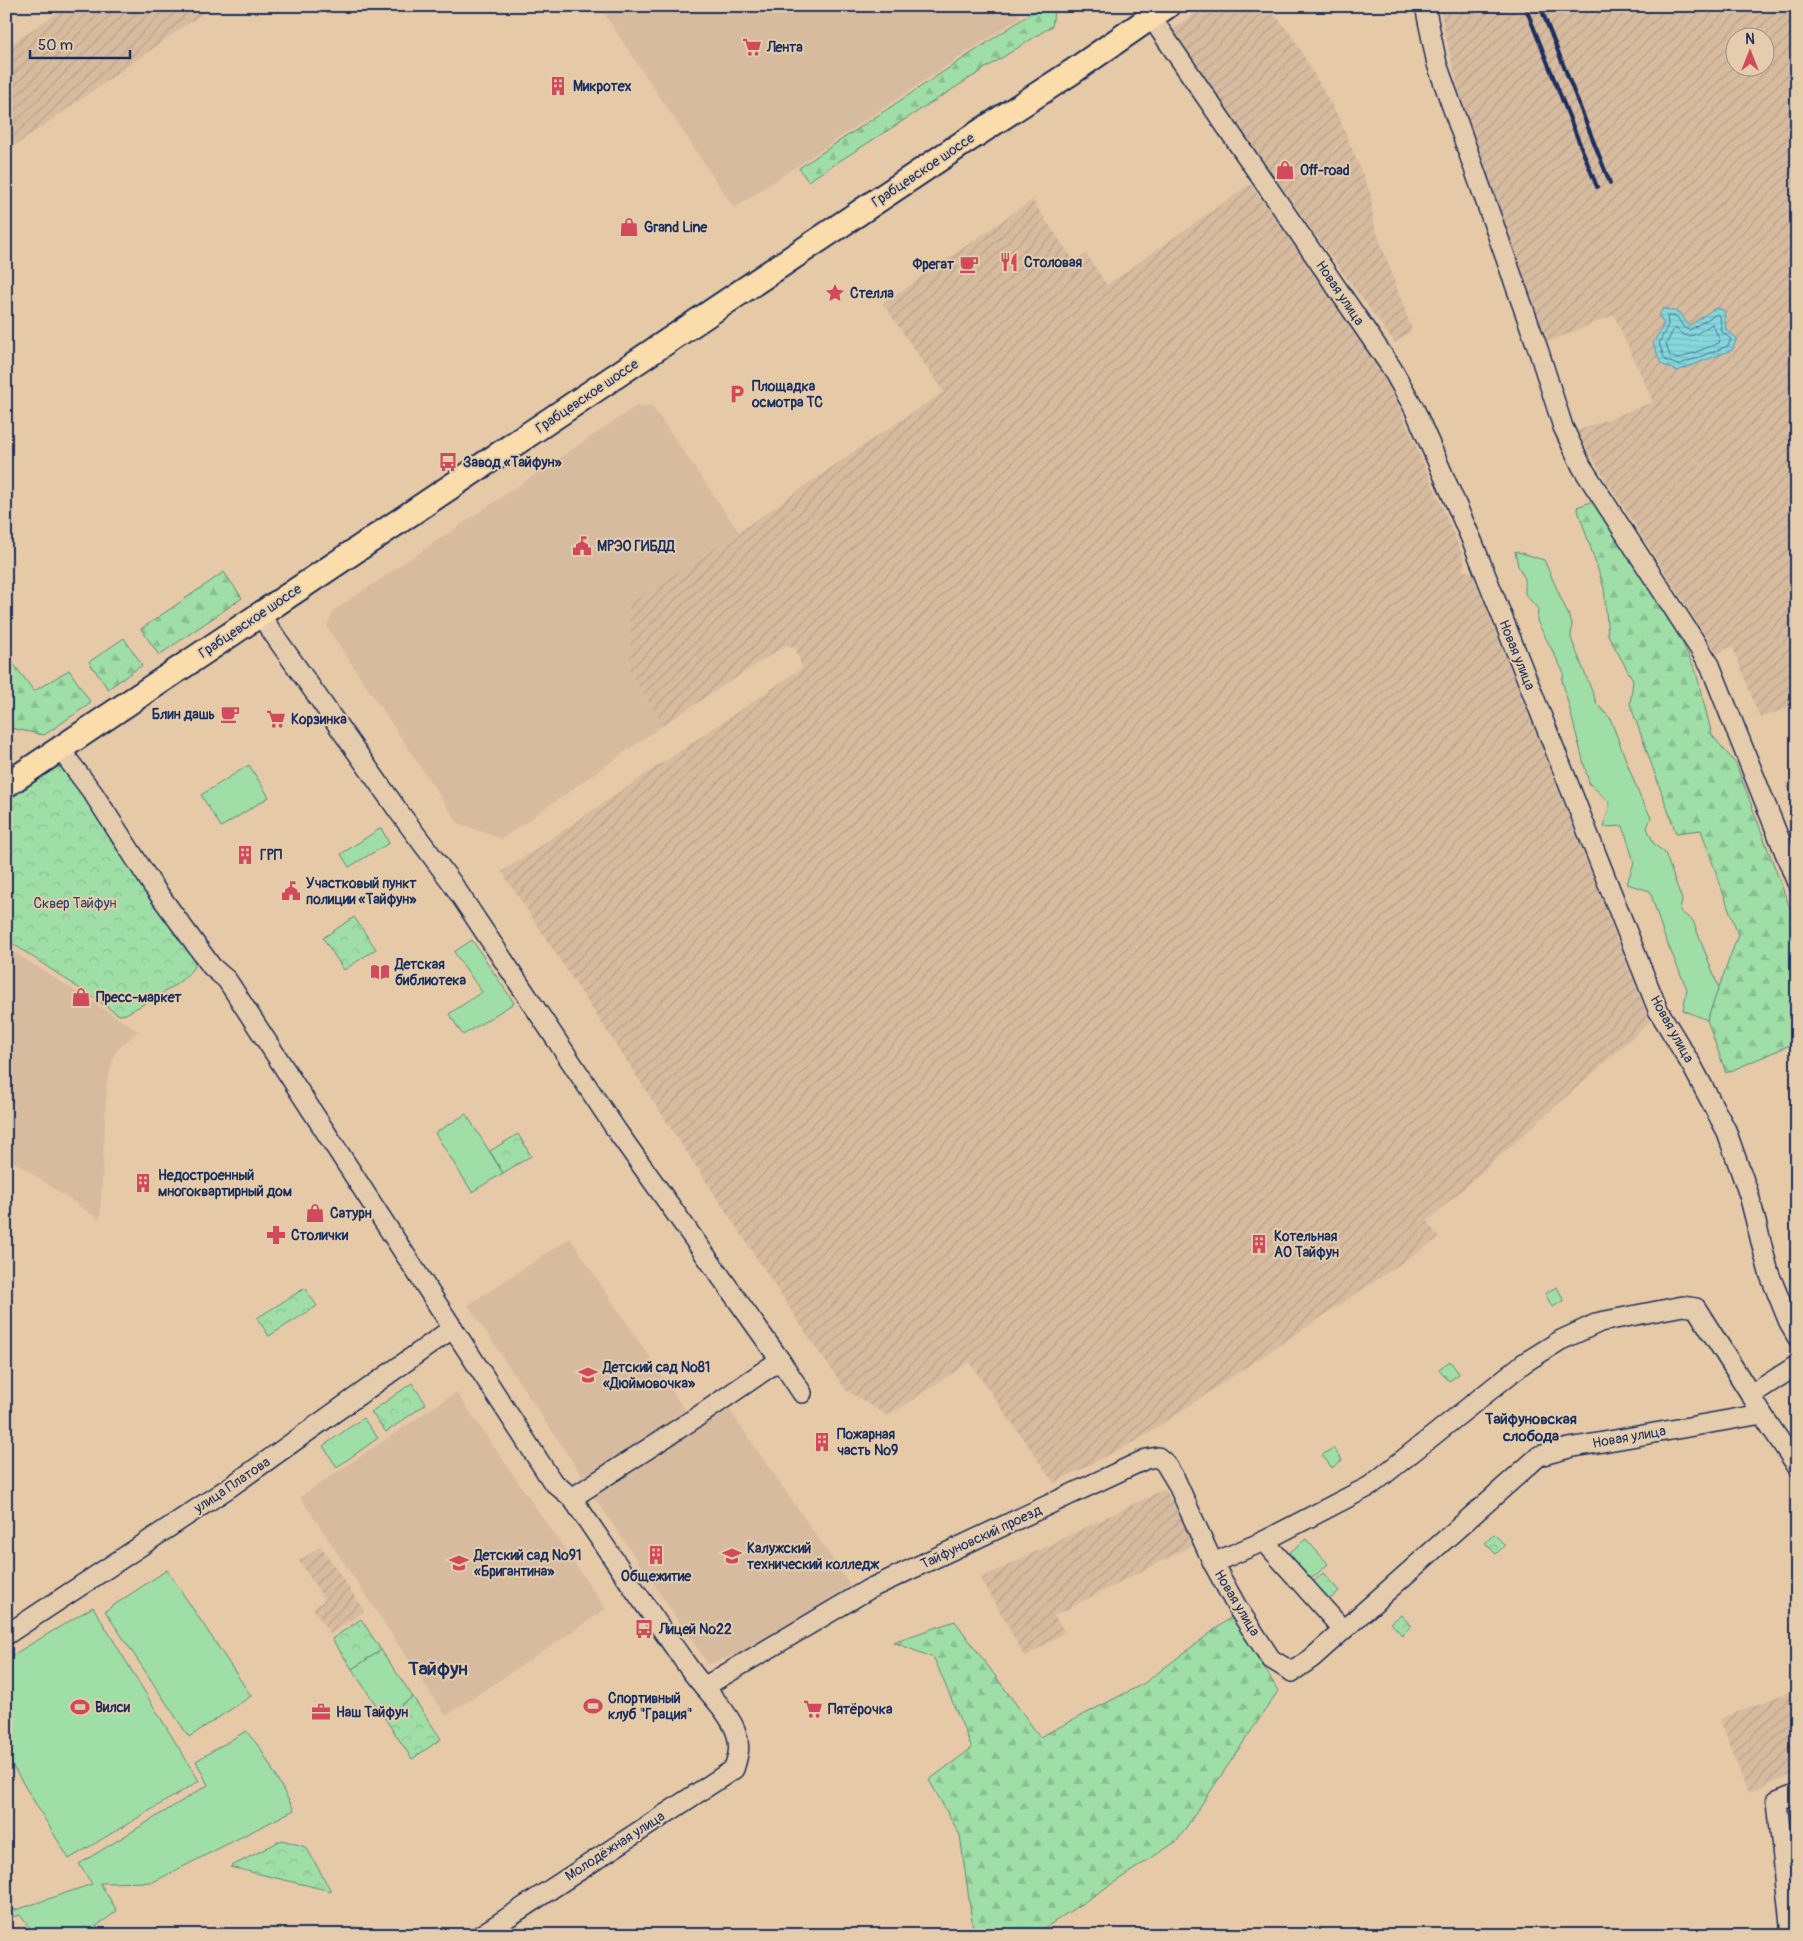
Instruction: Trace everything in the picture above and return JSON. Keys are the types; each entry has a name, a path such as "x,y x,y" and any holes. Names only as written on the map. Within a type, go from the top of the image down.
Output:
{"main road":[{"name":"Грабцевское шоссе","path":"6,785 1159,12"}],"street":[{"path":"1425,6 1437,64 1564,427 1582,467 1710,665 1797,883"},
{"name":"Новая улица","path":"1159,12 1391,367 1414,408 1473,543 1658,1010 1692,1066 1726,1130 1749,1195 1769,1273 1790,1325 1797,1337"},
{"path":"260,615 399,812 452,883 617,1131 802,1393"},
{"path":"60,749 93,793 153,886 212,967 227,980 552,1481 572,1498 661,1629 704,1686"},
{"name":"Новая улица","path":"1762,1414 1568,1448 1539,1456 1312,1658 1292,1672 1271,1659 1237,1607 1213,1563 1264,1541 1370,1486 1524,1363 1561,1340 1600,1322 1683,1306 1696,1308 1797,1466"},
{"name":"улица Платова","path":"6,1635 230,1487 453,1328"},
{"path":"572,1498 703,1413 780,1360"},
{"path":"1752,1395 1797,1365"},
{"name":"Тайфуновский проезд","path":"704,1686 869,1589 1146,1459 1158,1457 1165,1463 1213,1563"},
{"path":"1264,1541 1343,1630"},
{"name":"Молодёжная улица","path":"481,1935 734,1770 739,1751 739,1741 731,1721 704,1686"},
{"path":"1792,1935 1777,1802 1797,1793"}],"shaded area":[{"path":"67,6 213,6 6,152 6,48"},
{"path":"599,6 1013,6 1020,17 734,208"},
{"path":"1206,6 1268,6 1294,39 1339,118 1371,195 1373,222 1412,330 1395,343 1320,242 1171,30"},
{"path":"1439,6 1797,6 1797,704 1760,718 1732,646 1717,654 1577,431 1653,402 1614,315 1548,342 1463,109"},
{"path":"1250,184 1332,298 1388,381 1464,558 1463,571 1475,572 1475,580 1650,1022 1427,1221 1439,1238 1138,1440 1054,1483 969,1362 888,1416 846,1390 814,1345 502,872 802,668 795,647 786,645 663,725 630,673 629,604 739,532 865,444 944,392 883,304 1032,200 1074,261 1086,254 1107,285"},
{"path":"652,406 739,532 629,605 630,673 663,725 502,839 458,823 327,627 333,611 635,407"},
{"path":"1797,778 1797,812 1785,782"},
{"path":"6,947 138,1031 115,1052 107,1081 100,1220 6,1156"},
{"name":"Детский сад №81 «Дюймовочка»","path":"570,1238 688,1415 586,1482 468,1305"},
{"name":"Детский сад №91 «Бригантина»","path":"456,1392 606,1609 446,1716 300,1497"},
{"name":"Калужский технический колледж","path":"726,1405 851,1586 747,1652 708,1664 593,1495"},
{"path":"1165,1489 1195,1544 1054,1616 1065,1632 1025,1657 981,1578"},
{"path":"321,1546 364,1611 330,1634 313,1609 325,1600 299,1561"},
{"path":"1797,1689 1797,1772 1748,1793 1720,1719"},
{"path":"356,1925 363,1935 342,1935"}],"green space":[{"path":"1042,6 1050,6 1054,12 1052,26 808,181 799,168"},
{"path":"1597,500 1673,623 1696,672 1712,735 1736,764 1797,927 1797,1042 1726,1073 1707,1020 1738,935 1701,830 1676,833 1630,704 1633,680 1608,635 1604,588 1577,507"},
{"path":"1515,551 1544,560 1572,623 1571,638 1597,704 1610,718 1640,797 1651,817 1647,828 1654,844 1665,853 1682,900 1680,911 1693,921 1719,988 1707,1020 1683,1010 1687,989 1663,933 1650,891 1627,884 1634,862 1623,826 1604,827 1610,803 1589,783 1562,680 1564,673 1537,621 1538,609 1525,594 1525,579 1518,566"},
{"path":"224,572 242,598 159,655 141,629"},
{"path":"124,638 142,665 108,689 89,662"},
{"path":"6,654 34,691 69,670 91,703 44,735 6,727"},
{"path":"249,765 269,797 221,827 201,795"},
{"name":"Сквер Тайфун","path":"54,767 63,767 74,775 194,958 195,965 190,972 174,986 126,1014 119,1015 6,939 6,799"},
{"path":"381,828 389,843 349,867 341,854"},
{"path":"354,917 376,949 344,970 323,938"},
{"path":"472,940 514,1003 463,1035 449,1014 482,992 454,952"},
{"path":"466,1114 503,1173 472,1192 435,1133"},
{"path":"518,1134 531,1156 503,1173 490,1151"},
{"path":"1557,1287 1564,1301 1552,1307 1545,1293"},
{"path":"305,1288 317,1306 269,1336 257,1318"},
{"path":"1450,1361 1459,1374 1449,1381 1439,1369"},
{"path":"412,1383 426,1404 386,1432 371,1412"},
{"path":"363,1418 378,1438 337,1467 323,1446"},
{"path":"1333,1448 1342,1460 1332,1468 1322,1455"},
{"path":"1494,1534 1505,1545 1496,1554 1485,1543"},
{"path":"1306,1539 1328,1564 1311,1579 1289,1553"},
{"path":"167,1570 251,1696 189,1737 105,1611"},
{"path":"1323,1573 1339,1591 1328,1601 1313,1582"},
{"name":"Вилси","path":"93,1607 199,1781 69,1859 6,1755 6,1659"},
{"path":"1234,1615 1278,1691 1177,1841 1034,1935 974,1935 960,1835 929,1780 972,1748 934,1658 893,1642 955,1621 1040,1737 1143,1684"},
{"path":"1401,1615 1411,1626 1402,1635 1391,1623"},
{"path":"361,1619 381,1650 352,1669 332,1639"},
{"path":"381,1650 413,1697 384,1717 352,1669"},
{"path":"413,1697 441,1739 412,1759 384,1717"},
{"path":"246,1731 261,1749 294,1810 153,1882 100,1883 117,1911 84,1935 35,1935 20,1915 6,1918 6,1912 92,1884 79,1864 208,1785 196,1761"},
{"path":"282,1840 306,1847 331,1891 230,1867"}],"water":[{"path":"1663,308 1680,313 1689,326 1715,308 1724,310 1726,330 1737,338 1732,350 1677,371 1661,364 1653,343 1664,324 1659,316"}],"railway":[{"path":"1525,6 1597,187"},
{"path":"1540,6 1610,183"}],"place":[{"name":"Лента","path":"752,47"},
{"name":"Микротех","path":"558,86"},
{"name":"Off-road","path":"1285,170"},
{"name":"Grand Line","path":"629,227"},
{"name":"Столовая","path":"1009,262"},
{"name":"Фрегат","path":"969,264"},
{"name":"Стелла","path":"835,293"},
{"name":"Площадка осмотра ТС","path":"737,394"},
{"name":"Завод «Тайфун»","path":"448,462"},
{"name":"МРЭО ГИБДД","path":"582,546"},
{"name":"Блин дашь","path":"230,714"},
{"name":"Корзинка","path":"276,719"},
{"name":"ГРП","path":"245,855"},
{"name":"Участковый пункт полиции «Тайфун»","path":"291,891"},
{"name":"Детская библиотека","path":"380,972"},
{"name":"Пресс-маркет","path":"81,997"},
{"name":"Недостроенный многоквартирный дом","path":"143,1183"},
{"name":"Сатурн","path":"315,1213"},
{"name":"Столички","path":"276,1235"},
{"name":"Котельная АО Тайфун","path":"1259,1244"},
{"name":"Детский сад №81 «Дюймовочка»","path":"588,1375"},
{"name":"Пожарная часть №9","path":"822,1442"},
{"name":"Общежитие","path":"656,1555"},
{"name":"Калужский технический колледж","path":"732,1556"},
{"name":"Детский сад №91 «Бригантина»","path":"459,1563"},
{"name":"Лицей №22","path":"644,1629"},
{"name":"Спортивный клуб \"Грация\"","path":"593,1706"},
{"name":"Вилси","path":"80,1707"},
{"name":"Пятёрочка","path":"813,1709"},
{"name":"Наш Тайфун","path":"321,1712"}],"district":[{"name":"Тайфуновская слобода","path":"1531,1428"},
{"name":"Тайфун","path":"438,1669"}]}
